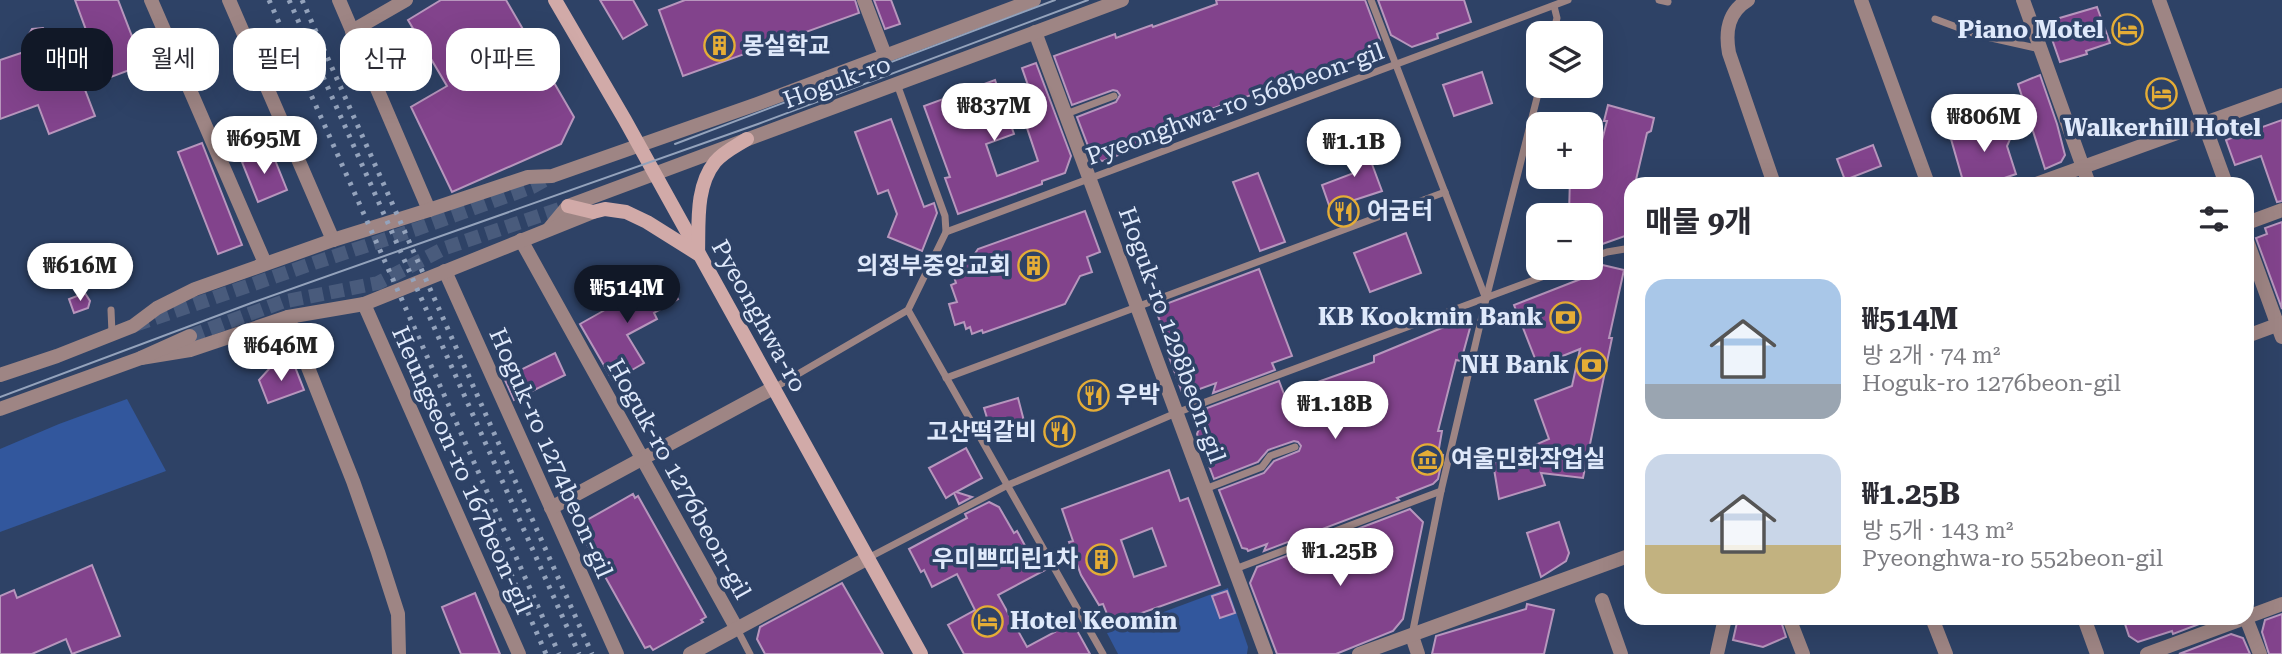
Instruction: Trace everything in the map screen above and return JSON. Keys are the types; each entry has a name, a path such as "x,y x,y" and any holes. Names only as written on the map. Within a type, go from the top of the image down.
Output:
{"main road":[{"name":"Pyeonghwa-ro","path":"555,0 921,654"},
{"path":"568,206 593,212 605,209 635,216 698,254 700,200 707,175 721,156 747,139"}],"street":[{"path":"151,0 265,263"},
{"path":"229,0 333,240"},
{"path":"339,0 350,28"},
{"path":"359,28 406,0"},
{"path":"864,0 885,55"},
{"name":"Hoguk-ro","path":"568,206 1122,0"},
{"path":"1748,0 1740,5 1728,23 1727,38 1729,52 1772,177"},
{"path":"1861,0 1924,177"},
{"path":"2023,0 2087,177"},
{"name":"Hoguk-ro","path":"111,333 133,326 172,299 265,263 528,177 552,176 757,104 1027,1"},
{"path":"2162,1 2223,177"},
{"name":"Hoguk-ro 1298beon-gil","path":"1035,33 1266,654"},
{"path":"378,91 429,210"},
{"path":"2055,177 2282,95"},
{"path":"549,229 568,206"},
{"path":"2254,220 2282,210"},
{"path":"141,358 190,350 288,317 364,304 593,212"},
{"name":"Hoguk-ro 1276beon-gil","path":"521,240 737,629"},
{"path":"2254,259 2280,328 2254,334"},
{"name":"Hoguk-ro 1274beon-gil","path":"445,271 617,654"},
{"name":"Heungseon-ro 167beon-gil","path":"364,304 519,654"},
{"path":"288,317 378,552 398,614 399,654"},
{"path":"0,375 57,356 111,333"},
{"path":"0,409 141,358 190,336"},
{"path":"0,369 57,356"},
{"path":"0,419 70,384"},
{"path":"551,508 773,388"},
{"path":"690,654 868,558"},
{"path":"1359,654 1624,558"},
{"path":"1602,600 1621,654"},
{"path":"2254,614 2282,604"},
{"path":"1717,654 1723,625"},
{"path":"1792,625 1803,654"},
{"path":"1935,625 1946,654"},
{"path":"2086,625 2096,654"},
{"path":"2147,654 2225,625"},
{"path":"2249,625 2260,654"},
{"path":"1412,636 1418,654"}],"lane":[{"path":"1371,0 1486,299"},
{"name":"Pyeonghwa-ro 568beon-gil","path":"946,232 1568,0"},
{"path":"1554,6 1556,21"},
{"path":"1935,19 1978,35 2041,49"},
{"path":"773,388 908,310 946,232 945,216 897,84"},
{"path":"1065,114 1114,96"},
{"path":"1412,636 1441,491 1537,98"},
{"path":"946,378 1445,192"},
{"path":"1603,254 1624,249"},
{"path":"868,558 1007,485 1176,413 1535,280"},
{"path":"111,310 111,333"},
{"path":"908,310 1103,654"},
{"path":"1205,489 1262,467 1270,456 1295,447"},
{"path":"1234,569 1441,491"},
{"path":"737,629 750,654"}],"shaded area":[{"path":"127,399 166,471 0,532 0,449"},
{"path":"1228,588 1248,647 1247,654 1118,654 1107,633"}],"building":[{"path":"75,0 118,0 129,28 127,71 113,76 113,28 85,28"},
{"path":"441,0 506,0 522,28 446,28 446,84 432,61 432,28 413,28 408,20"},
{"path":"600,0 633,0 647,25 623,39"},
{"name":"몽실학교","path":"685,0 855,0 859,13 683,76 659,10"},
{"path":"874,0 891,0 900,24 885,29"},
{"path":"1216,0 1365,0 1380,40 1370,67 1367,68 1363,56 1211,109 1214,117 1103,161 1093,159 1077,117 1116,102 1120,95 1113,90 1072,105 1054,56 1115,34 1116,38 1152,25 1153,27 1217,4"},
{"path":"1378,0 1464,0 1471,22 1437,34 1438,38 1412,47 1391,35"},
{"path":"2097,7 2110,43 2086,51 2087,54 2060,62 2046,22"},
{"path":"21,53 21,91 86,91 95,116 49,134 38,105 0,119 0,60"},
{"path":"1036,63 1071,156 1065,173 958,214 945,178 950,177 924,106 995,80 1014,134 986,144 997,176 1038,161 1024,119 1038,114 1022,68"},
{"path":"1482,72 1492,103 1454,116 1443,85"},
{"path":"2040,75 2065,155 2061,162 2045,169 2018,84"},
{"path":"446,87 446,91 559,91 574,117 561,144 452,192 411,107"},
{"path":"1608,105 1654,118 1651,131 1647,133 1637,177 1624,177 1624,236 1603,244 1603,203 1569,203 1570,189 1603,189 1603,136 1607,121 1604,121"},
{"path":"891,119 924,207 934,203 937,213 922,251 888,237 897,214 888,190 878,194 855,132"},
{"path":"2001,120 2005,131 2015,128 2007,146 2016,174 2007,177 1962,177 1951,139"},
{"path":"2282,120 2282,201 2277,202 2261,156 2235,165 2226,140"},
{"path":"1363,140 1382,191 1330,208 1322,185 1354,173 1345,147"},
{"path":"202,143 242,245 218,254 178,152"},
{"path":"1873,145 1881,166 1853,177 1844,177 1837,159"},
{"path":"271,150 287,190 258,202 242,162"},
{"path":"1258,173 1285,242 1260,251 1233,182"},
{"name":"의정부중앙교회","path":"1085,211 1100,252 1087,257 1092,272 1080,276 1065,304 983,333 982,330 972,334 970,327 966,329 964,322 955,325 949,304 957,302 951,285 956,283 954,277 963,274 959,262 972,258 978,249"},
{"path":"2282,222 2282,309 2256,238 2267,234 2265,228"},
{"path":"1406,233 1421,273 1370,292 1354,253"},
{"path":"1603,265 1624,270 1583,478 1541,473 1545,485 1499,499 1493,463 1549,439 1535,400 1572,386 1580,349 1538,366 1514,305 1578,280 1603,280"},
{"path":"1259,269 1292,356 1272,363 1275,370 1213,393 1216,383 1183,395 1168,354 1172,353 1155,308"},
{"path":"664,273 678,299 654,313 657,319 627,335 644,363 613,381 580,324 619,302 617,299"},
{"path":"85,293 90,301 88,308 74,313 69,299"},
{"path":"1461,320 1470,328 1461,361 1456,360 1438,431 1442,431 1438,454 1443,455 1438,479 1433,484 1397,498 1399,500 1264,551 1267,544 1248,551 1242,548 1219,490 1264,473 1274,461 1299,451 1301,446 1294,441 1268,450 1258,462 1214,479 1197,434 1207,408 1279,381 1284,394 1374,362 1374,356"},
{"path":"555,353 565,375 514,400 504,378"},
{"path":"276,365 295,367 304,390 268,403 259,380"},
{"path":"1018,398 1024,421 991,431 984,408"},
{"path":"966,448 982,478 956,492 972,497 959,504 954,493 946,498 929,468"},
{"path":"1169,470 1180,501 1188,498 1220,585 1111,624 1103,604 1099,605 1081,575 1069,542 1073,541 1062,509","holes":["1152,528 1166,566 1134,577 1121,540"]},
{"path":"633,494 635,498 638,496 706,617 701,620 703,622 653,650 650,646 645,648 579,530 582,528 580,524"},
{"path":"989,502 999,507 1014,533 1017,531 1029,553 1034,550 1045,570 998,595 1027,647 1055,632 1051,626 1069,616 1090,654 964,654 948,625 975,610 957,574 932,587 909,549 967,518 965,514"},
{"path":"1410,509 1423,522 1403,619 1393,631 1336,654 1277,654 1250,583 1257,567"},
{"path":"1559,522 1569,553 1566,561 1541,577 1527,533"},
{"path":"92,565 120,636 72,654 66,639 32,654 0,654 0,596 14,590 17,598"},
{"path":"842,583 883,654 765,654 757,639 760,627"},
{"path":"1227,591 1235,613 1220,618 1212,596"},
{"path":"475,593 500,654 461,654 442,607"},
{"path":"1527,604 1554,610 1544,654 1432,654 1436,636 1526,609"},
{"path":"2282,614 2282,654 2269,654 2262,632 2265,620"},
{"path":"1736,625 1782,625 1786,637 1763,647 1733,640"},
{"path":"2125,625 2197,625 2138,642 2129,636"},
{"path":"2231,634 2243,638 2250,654 2179,654"}],"tunnel":[{"path":"135,325 417,229 532,187 552,176"},
{"path":"190,336 282,302 378,283 445,248 568,206"}],"tram line":[{"path":"675,144 1055,0"},
{"path":"0,397 254,302 758,124 1088,0"}],"railway":[{"path":"269,0 559,654"},
{"path":"289,0 579,654"},
{"path":"302,0 592,654"},
{"path":"473,487 546,654"}],"place":[{"name":"Piano Motel","path":"2127,30"},
{"name":"몽실학교","path":"719,46"},
{"name":"Walkerhill Hotel","path":"2162,94"},
{"name":"어굼터","path":"1344,211"},
{"name":"의정부중앙교회","path":"1034,266"},
{"name":"KB Kookmin Bank","path":"1566,317"},
{"name":"NH Bank","path":"1592,365"},
{"name":"우박","path":"1093,395"},
{"name":"고산떡갈비","path":"1060,432"},
{"name":"여울민화작업실","path":"1428,459"},
{"name":"우미쁘띠린1차","path":"1101,559"},
{"name":"Hotel Keomin","path":"987,621"}]}
